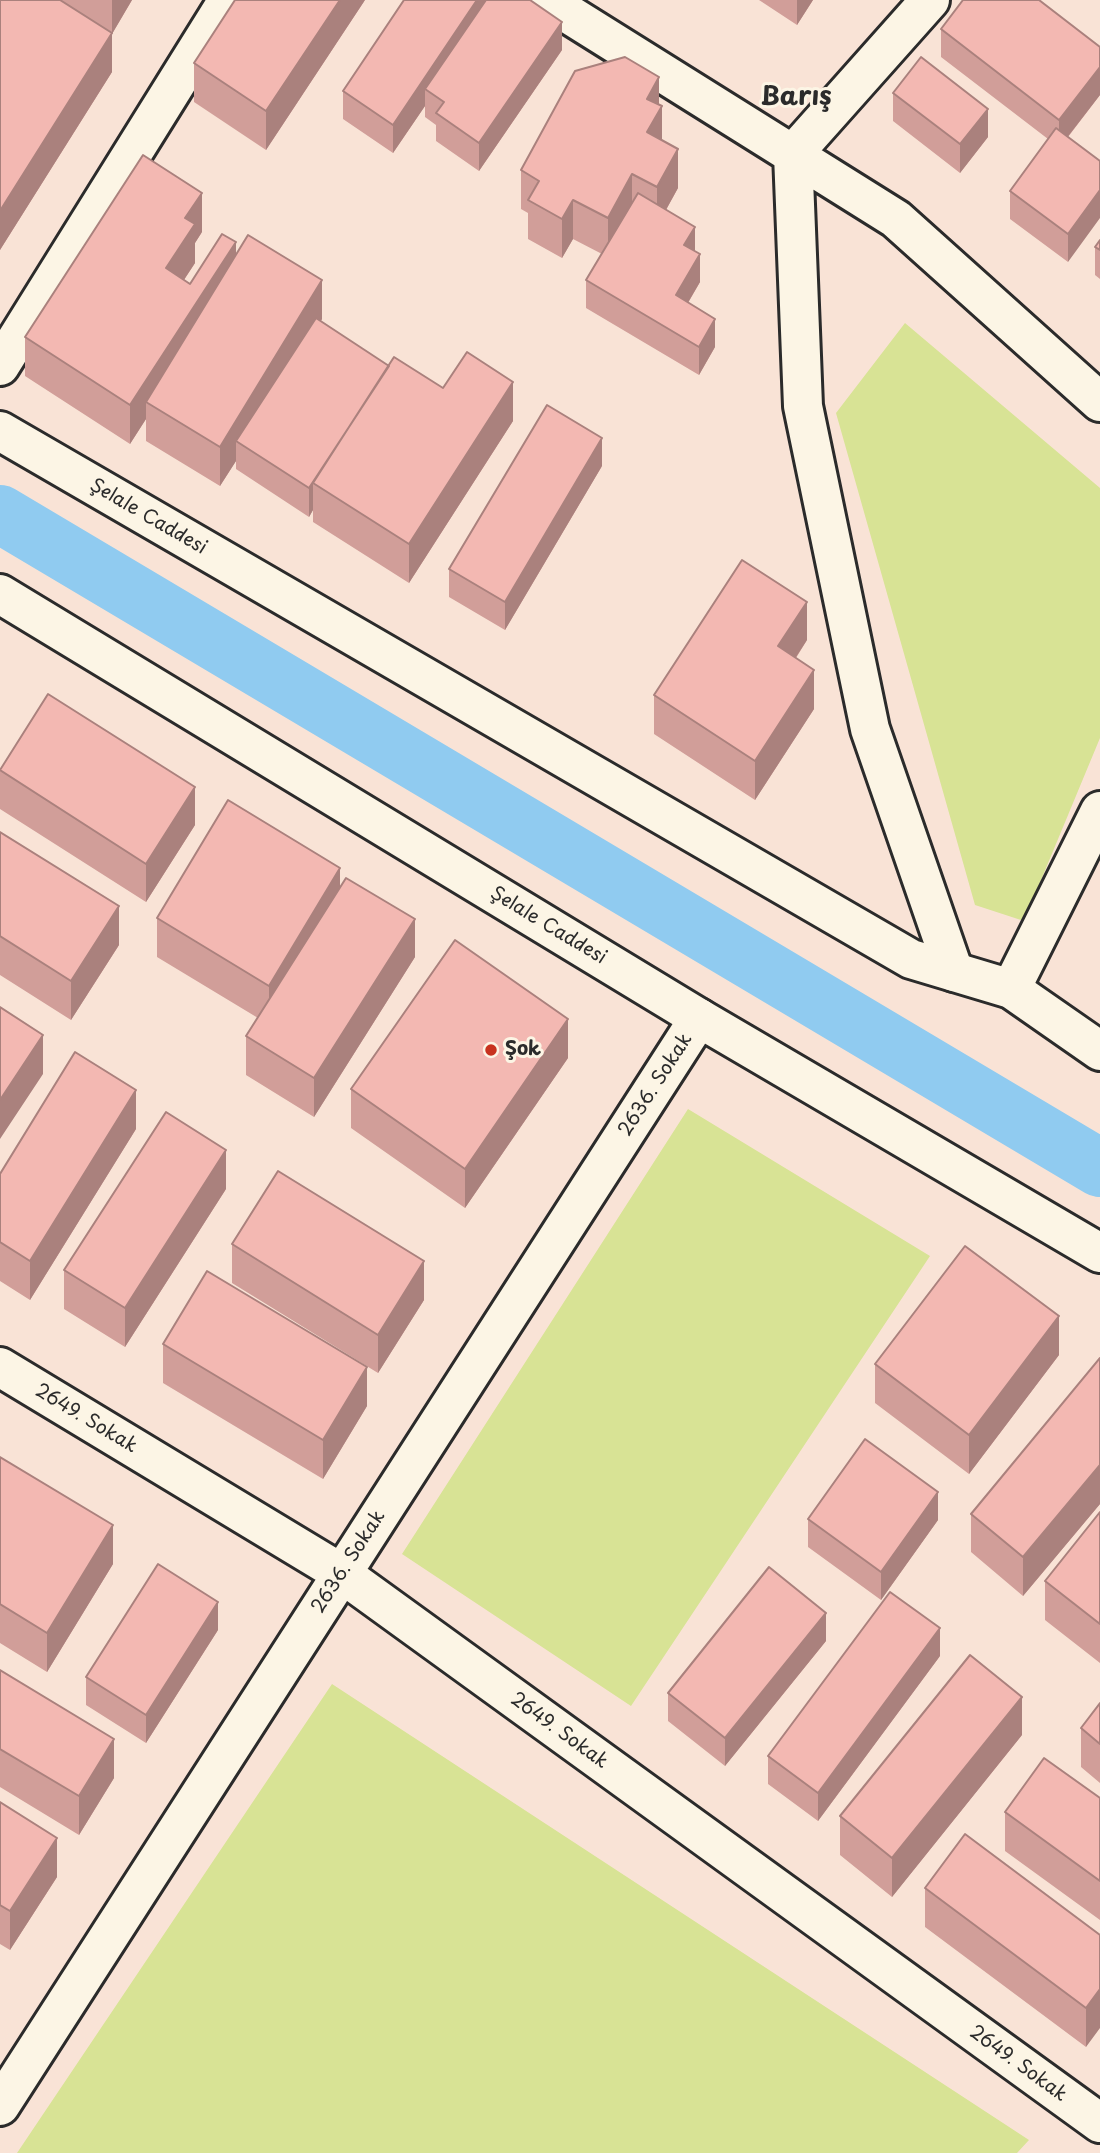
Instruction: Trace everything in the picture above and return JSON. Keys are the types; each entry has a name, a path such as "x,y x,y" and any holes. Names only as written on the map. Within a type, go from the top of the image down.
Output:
{"street":[{"path":"0,366 228,0"},
{"path":"546,0 896,219 1100,402"},
{"path":"930,0 793,154 803,406 870,729 954,972"},
{"name":"Şelale Caddesi","path":"0,431 911,959 1011,989 1100,1051"},
{"name":"Şelale Caddesi","path":"0,594 699,1018 1100,1253"},
{"path":"1011,989 1100,811"},
{"name":"2636. Sokak","path":"0,2106 699,1018"},
{"name":"2649. Sokak","path":"0,1367 341,1573 1100,2123"},
{"path":"1092,2153 1100,2144"}],"green space":[{"path":"905,323 1100,488 1100,738 1024,921 975,905 836,413"},
{"path":"688,1109 930,1256 631,1706 402,1554"},
{"path":"332,1684 1029,2140 1017,2153 17,2153"}],"building":[{"path":"0,0 60,0 112,33 0,211"},
{"path":"235,0 340,0 266,111 194,63"},
{"path":"404,0 477,0 393,125 343,91"},
{"path":"486,0 530,0 562,22 479,143 436,113 444,102 425,89"},
{"path":"963,0 1039,0 1100,47 1100,67 1059,120 941,29"},
{"path":"625,57 659,77 647,99 662,106 647,132 678,149 657,187 632,174 608,218 573,200 562,219 528,200 539,181 521,170 575,71"},
{"path":"921,57 988,109 960,144 893,93"},
{"path":"1056,128 1100,161 1100,190 1068,234 1010,191"},
{"path":"143,155 202,193 185,218 195,224 166,268 190,284 222,234 236,242 130,405 25,337"},
{"path":"638,193 695,227 684,245 700,254 676,295 715,319 699,347 586,280"},
{"path":"248,235 322,280 220,447 146,402"},
{"path":"316,318 389,366 309,488 236,441"},
{"path":"467,352 513,382 409,544 313,483 394,357 443,388"},
{"path":"547,405 602,438 505,602 449,569"},
{"path":"742,560 807,602 778,646 814,670 755,761 654,695"},
{"path":"48,694 195,787 146,864 0,770"},
{"path":"228,800 340,868 269,986 157,918"},
{"path":"0,832 119,906 71,981 0,936"},
{"path":"346,878 415,919 314,1078 246,1036"},
{"path":"455,940 568,1019 465,1169 351,1089"},
{"path":"0,1007 43,1035 0,1100"},
{"path":"75,1052 136,1090 30,1261 0,1242 0,1174"},
{"path":"166,1112 226,1150 125,1308 64,1270"},
{"path":"278,1171 424,1261 378,1335 232,1244"},
{"path":"965,1246 1059,1316 969,1435 875,1364"},
{"path":"207,1271 367,1367 323,1440 163,1344"},
{"path":"1100,1358 1100,1465 1023,1557 971,1514"},
{"path":"865,1439 938,1492 881,1572 808,1519"},
{"path":"0,1457 113,1525 47,1633 0,1604"},
{"path":"1100,1512 1100,1624 1045,1581"},
{"path":"158,1564 218,1602 146,1715 86,1677"},
{"path":"769,1567 826,1613 725,1738 668,1693"},
{"path":"890,1592 940,1628 818,1793 768,1756"},
{"path":"970,1655 1022,1697 892,1858 840,1816"},
{"path":"0,1670 114,1739 79,1796 0,1749"},
{"path":"1100,1703 1100,1744 1081,1728"},
{"path":"1044,1758 1100,1798 1100,1881 1005,1812"},
{"path":"0,1802 57,1838 10,1911 0,1905"},
{"path":"965,1834 1100,1935 1100,1989 1086,2008 925,1888"}],"waterway":[{"path":"0,514 1100,1168"}],"place":[{"name":"Şok","path":"491,1050"}],"district":[{"name":"Barış","path":"796,98"}]}
